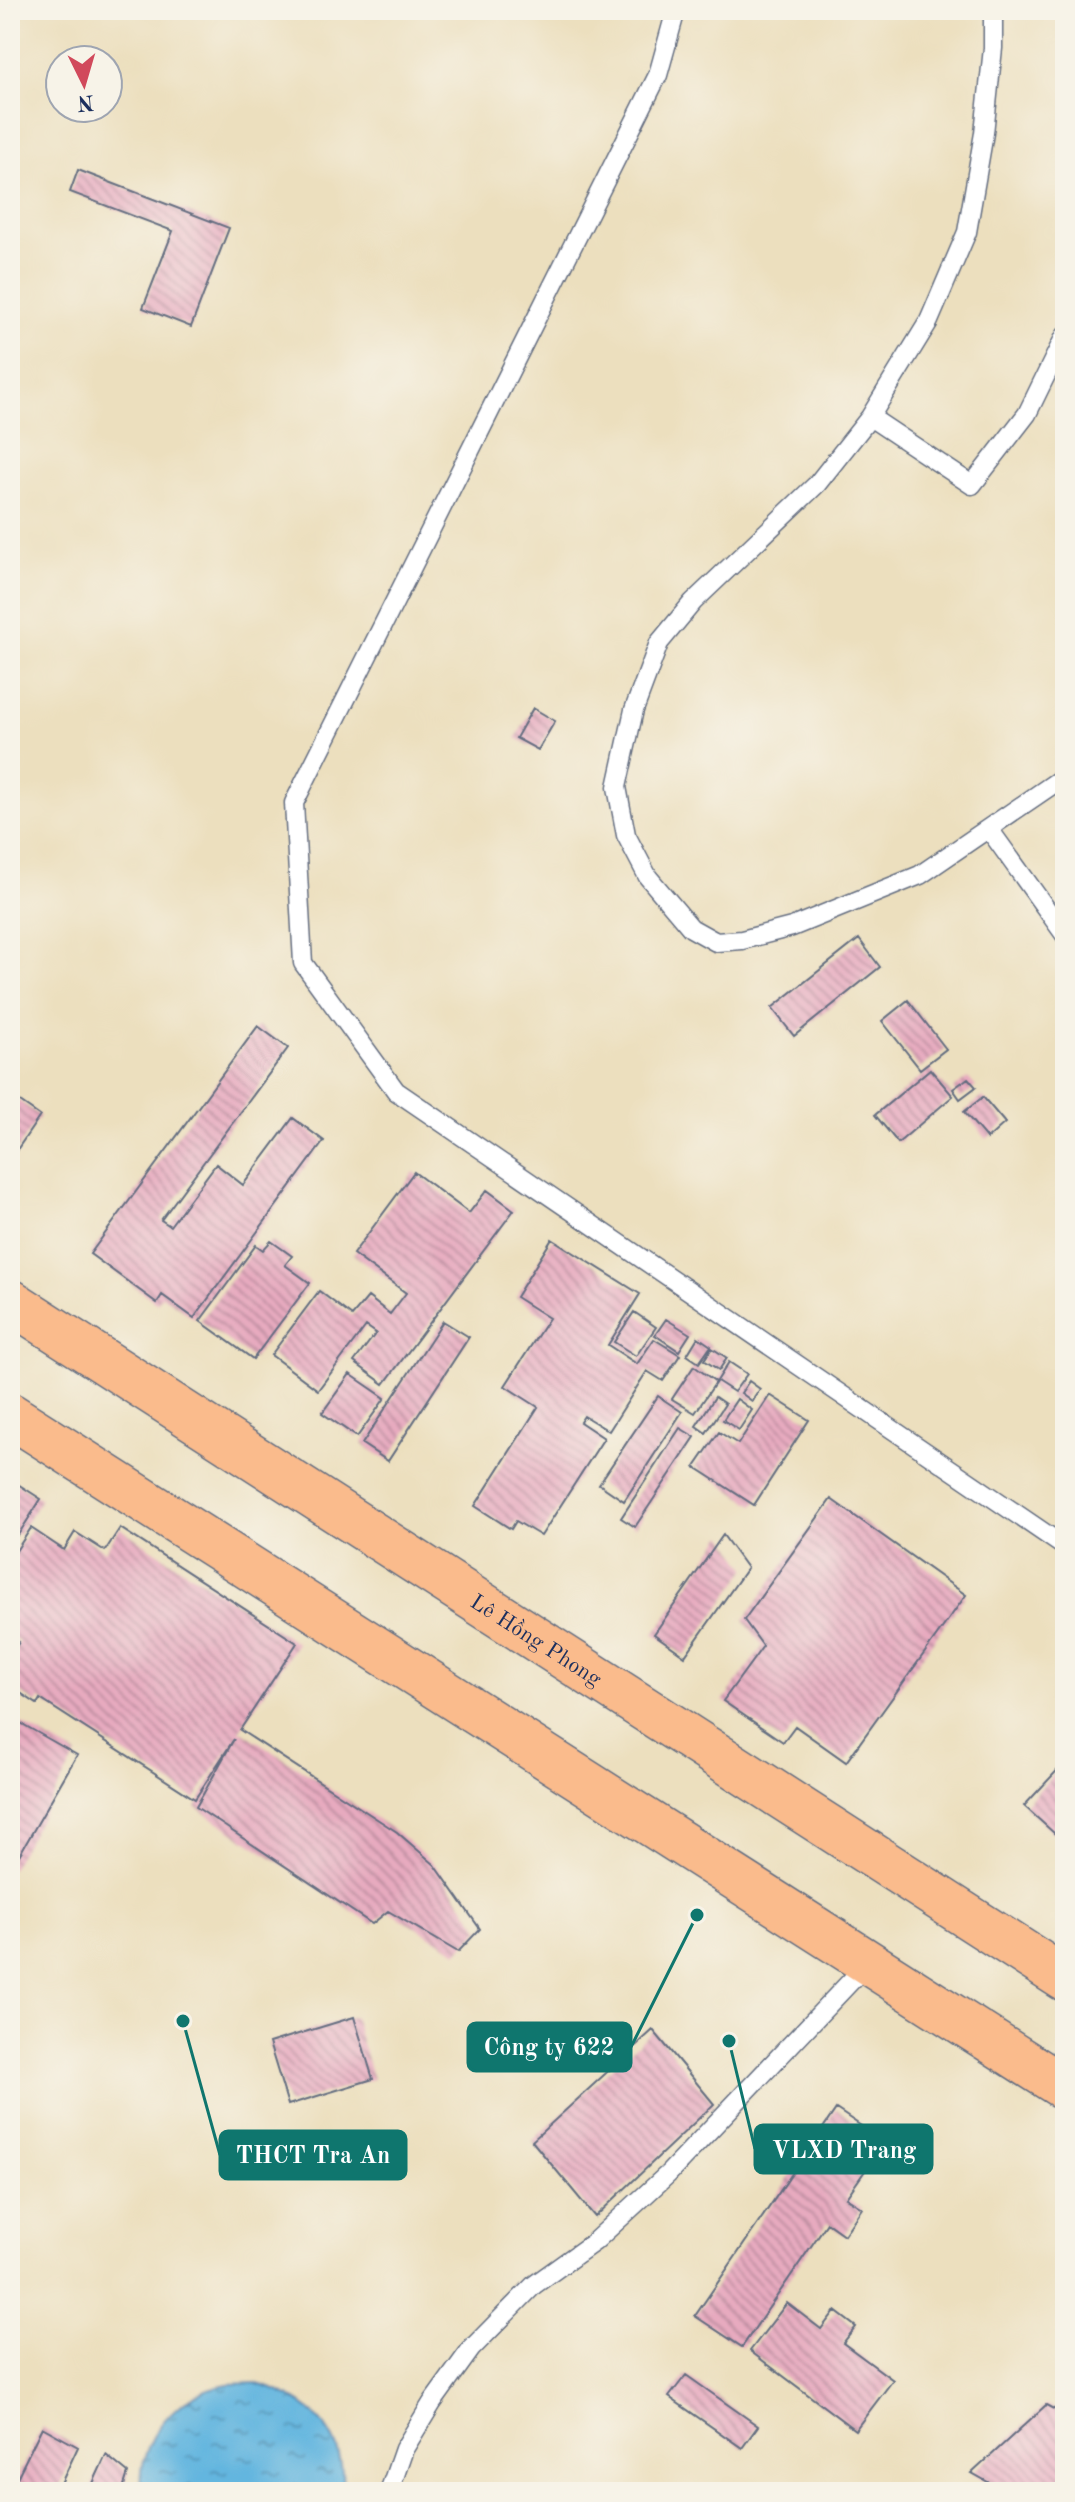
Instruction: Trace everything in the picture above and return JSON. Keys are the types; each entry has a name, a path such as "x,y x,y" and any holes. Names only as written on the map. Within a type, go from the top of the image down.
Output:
{"highway":[{"name":"Lê Hồng Phong","path":"10,1301 1065,1979"},
{"path":"10,1415 1065,2088"}],"lane":[{"path":"676,10 658,75 294,803 303,963 396,1091 1065,1547"},
{"path":"993,10 993,48 984,133 967,232 929,321 870,417 817,484 693,602 659,643 634,710 617,787 626,835 648,877 691,928 716,942 742,940 792,927 920,875 1065,776"},
{"path":"870,417 972,485 1027,414 1065,336"},
{"path":"989,829 1065,935"},
{"path":"389,2492 404,2449 471,2349 534,2285 594,2242 668,2174 869,1962"}],"water":[{"path":"254,2383 291,2398 320,2420 338,2452 342,2492 142,2492 142,2472 153,2437 177,2408 209,2389 228,2384"}],"building":[{"path":"78,170 229,228 191,327 143,308 173,231 70,192"},
{"path":"533,708 555,721 538,750 516,738"},
{"path":"859,939 880,967 794,1036 772,1008"},
{"path":"908,1000 946,1049 920,1069 882,1021"},
{"path":"258,1026 288,1048 161,1220 170,1226 216,1164 243,1185 293,1118 324,1141 194,1318 162,1295 157,1303 90,1254"},
{"path":"930,1069 953,1096 898,1143 875,1115"},
{"path":"968,1078 976,1087 960,1099 953,1089"},
{"path":"10,1095 40,1116 10,1160"},
{"path":"983,1097 1005,1123 987,1139 964,1112"},
{"path":"414,1172 469,1213 487,1190 514,1210 384,1384 354,1362 376,1333 366,1326 318,1390 271,1355 319,1291 352,1316 368,1297 390,1314 406,1293 353,1254"},
{"path":"552,1239 640,1294 608,1345 637,1364 654,1339 680,1355 663,1381 647,1371 609,1431 584,1416 580,1422 604,1438 541,1536 516,1521 511,1529 475,1506 538,1407 505,1386 549,1318 516,1297"},
{"path":"271,1241 292,1256 285,1265 310,1283 253,1359 200,1321 256,1245 263,1250"},
{"path":"634,1312 656,1327 636,1356 614,1342"},
{"path":"666,1319 690,1334 679,1351 655,1335"},
{"path":"443,1321 469,1337 388,1461 362,1444"},
{"path":"698,1337 711,1346 699,1363 687,1355"},
{"path":"712,1348 727,1358 719,1370 704,1360"},
{"path":"729,1362 747,1374 734,1392 717,1381"},
{"path":"694,1366 716,1382 695,1413 672,1399"},
{"path":"350,1374 385,1398 357,1437 322,1413"},
{"path":"749,1381 760,1389 752,1401 741,1393"},
{"path":"770,1395 809,1420 754,1505 695,1467 719,1432 738,1444"},
{"path":"658,1396 682,1412 624,1501 599,1484"},
{"path":"715,1397 725,1404 706,1433 696,1426"},
{"path":"737,1399 752,1410 739,1430 723,1420"},
{"path":"680,1428 695,1437 635,1527 621,1518"},
{"path":"10,1479 41,1499 18,1535 10,1530"},
{"path":"831,1499 966,1595 846,1762 795,1726 783,1742 723,1701 763,1646 744,1620"},
{"path":"31,1528 64,1550 75,1532 105,1551 120,1528 297,1643 240,1730 397,1832 435,1865 480,1929 458,1952 388,1911 372,1924 196,1807 234,1739 195,1799 40,1699 37,1704 10,1686 10,1656 19,1642 10,1636 10,1560"},
{"path":"723,1535 747,1568 685,1656 654,1634"},
{"path":"10,1717 77,1755 10,1871"},
{"path":"1065,1762 1065,1843 1024,1806"},
{"path":"354,2017 373,2079 288,2105 269,2043"},
{"path":"653,2030 714,2104 595,2217 532,2141"},
{"path":"836,2109 885,2142 846,2198 862,2208 844,2235 827,2223 742,2347 695,2316"},
{"path":"787,2303 821,2329 835,2311 856,2327 843,2343 893,2380 855,2430 750,2351"},
{"path":"686,2375 758,2426 742,2448 669,2397"},
{"path":"1046,2405 1065,2415 1065,2473 1054,2492 1006,2492 972,2473"},
{"path":"42,2427 78,2447 57,2492 10,2492"},
{"path":"106,2455 128,2473 122,2492 89,2492"}],"place":[{"name":"Công ty 622","path":"697,1915"},
{"name":"THCT Tra An","path":"183,2021"},
{"name":"VLXD Trang","path":"729,2041"}]}
